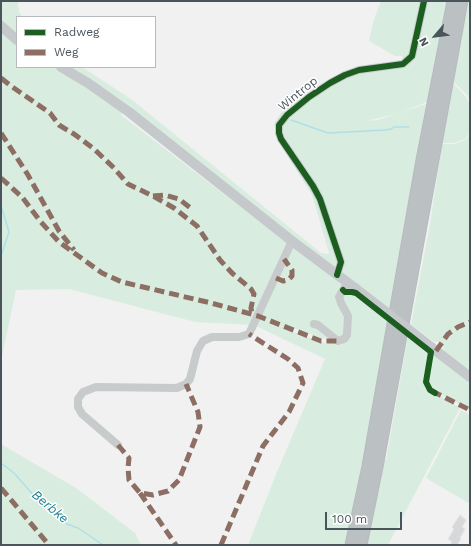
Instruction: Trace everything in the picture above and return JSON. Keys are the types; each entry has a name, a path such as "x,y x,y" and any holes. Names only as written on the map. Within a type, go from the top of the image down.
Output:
{"highway":[{"path":"361,545 422,160 453,1"},
{"path":"351,545 373,466 462,1"}],"main road":[{"path":"1,26 16,39"},
{"path":"63,68 99,90 159,135 292,241 470,377"}],"street":[{"name":"Wintrop","path":"337,275 341,262 320,199 281,139 279,125 287,115 309,97 344,75 359,70 403,64 412,56 424,1"},
{"path":"118,445 82,414 78,407 78,399 83,392 96,387 177,388 186,384 190,379 197,351 203,341 212,337 239,338 249,334 292,241"},
{"path":"314,324 318,325 338,341 344,338 347,332 348,316 339,297 351,286"}],"green space":[{"path":"1,1 18,1 19,12 22,16 16,16 16,68 84,68 131,99 321,253 328,254 329,253 312,195 277,139 274,124 280,114 308,93 309,96 294,108 295,110 313,96 343,78 359,72 392,67 410,62 408,56 403,61 402,56 395,56 369,41 374,19 381,1 447,1 427,102 396,114 426,104 389,309 343,274 340,258 337,258 338,262 336,268 334,268 181,148 126,107 121,115 340,282 342,285 338,293 338,299 347,318 346,331 342,337 337,339 321,338 293,328 291,331 327,344 344,340 350,332 350,318 349,312 341,299 344,292 354,294 389,322 364,454 386,460 408,335 470,383 470,410 427,387 460,408 388,545 248,545 325,359 254,325 195,322 69,289 16,290 1,361","holes":["396,114 378,120 366,121"]},
{"path":"469,1 470,102 468,96 453,81"},
{"path":"452,82 466,97 470,104 470,133 465,139 454,143 442,143"},
{"path":"470,135 470,372 444,352 442,344 439,342 434,342 411,325 430,224 442,144 455,144 465,140"},
{"path":"461,410 470,415 470,504 426,478"},
{"path":"1,444 76,488 135,533 141,545 1,545"}],"building":[{"path":"460,515 466,520 462,527 465,529 457,545 450,545 452,542 448,539 454,529 452,527"}],"waterway":[{"path":"291,120 328,133 385,130 394,127 409,127"},
{"path":"1,206 9,232 1,256"},
{"name":"Berbke","path":"1,463 14,473 36,498 57,512 67,524 78,528 103,545"}],"marked path":[{"path":"1,78 50,113 59,125 94,149 128,184 174,208 197,226 220,260 232,273 251,289 254,294 251,308 252,314"},
{"path":"1,133 28,175 59,231 74,250"},
{"path":"1,178 22,197 40,221 59,242 102,273 122,282 211,303 258,316 321,341 338,341"},
{"path":"153,196 165,195 179,199 193,210"},
{"path":"276,278 283,281 288,280 292,276 292,270 284,259"},
{"path":"436,351 448,334 458,327 470,322"},
{"path":"221,545 263,446 289,412 303,383 298,368 288,359 249,334"},
{"path":"118,445 129,458 129,480 140,493 153,495 168,491 179,480 200,427 198,412 186,384"},
{"path":"432,391 470,410"},
{"path":"1,488 49,545"},
{"path":"140,493 176,545"}],"cycle path":[{"path":"337,275 341,262 320,199 313,186 281,139 279,125 287,115 309,97 345,75 359,70 403,64 412,56 424,1"},
{"path":"343,290 345,292 356,293 431,352 426,382 430,390 435,393"}]}
